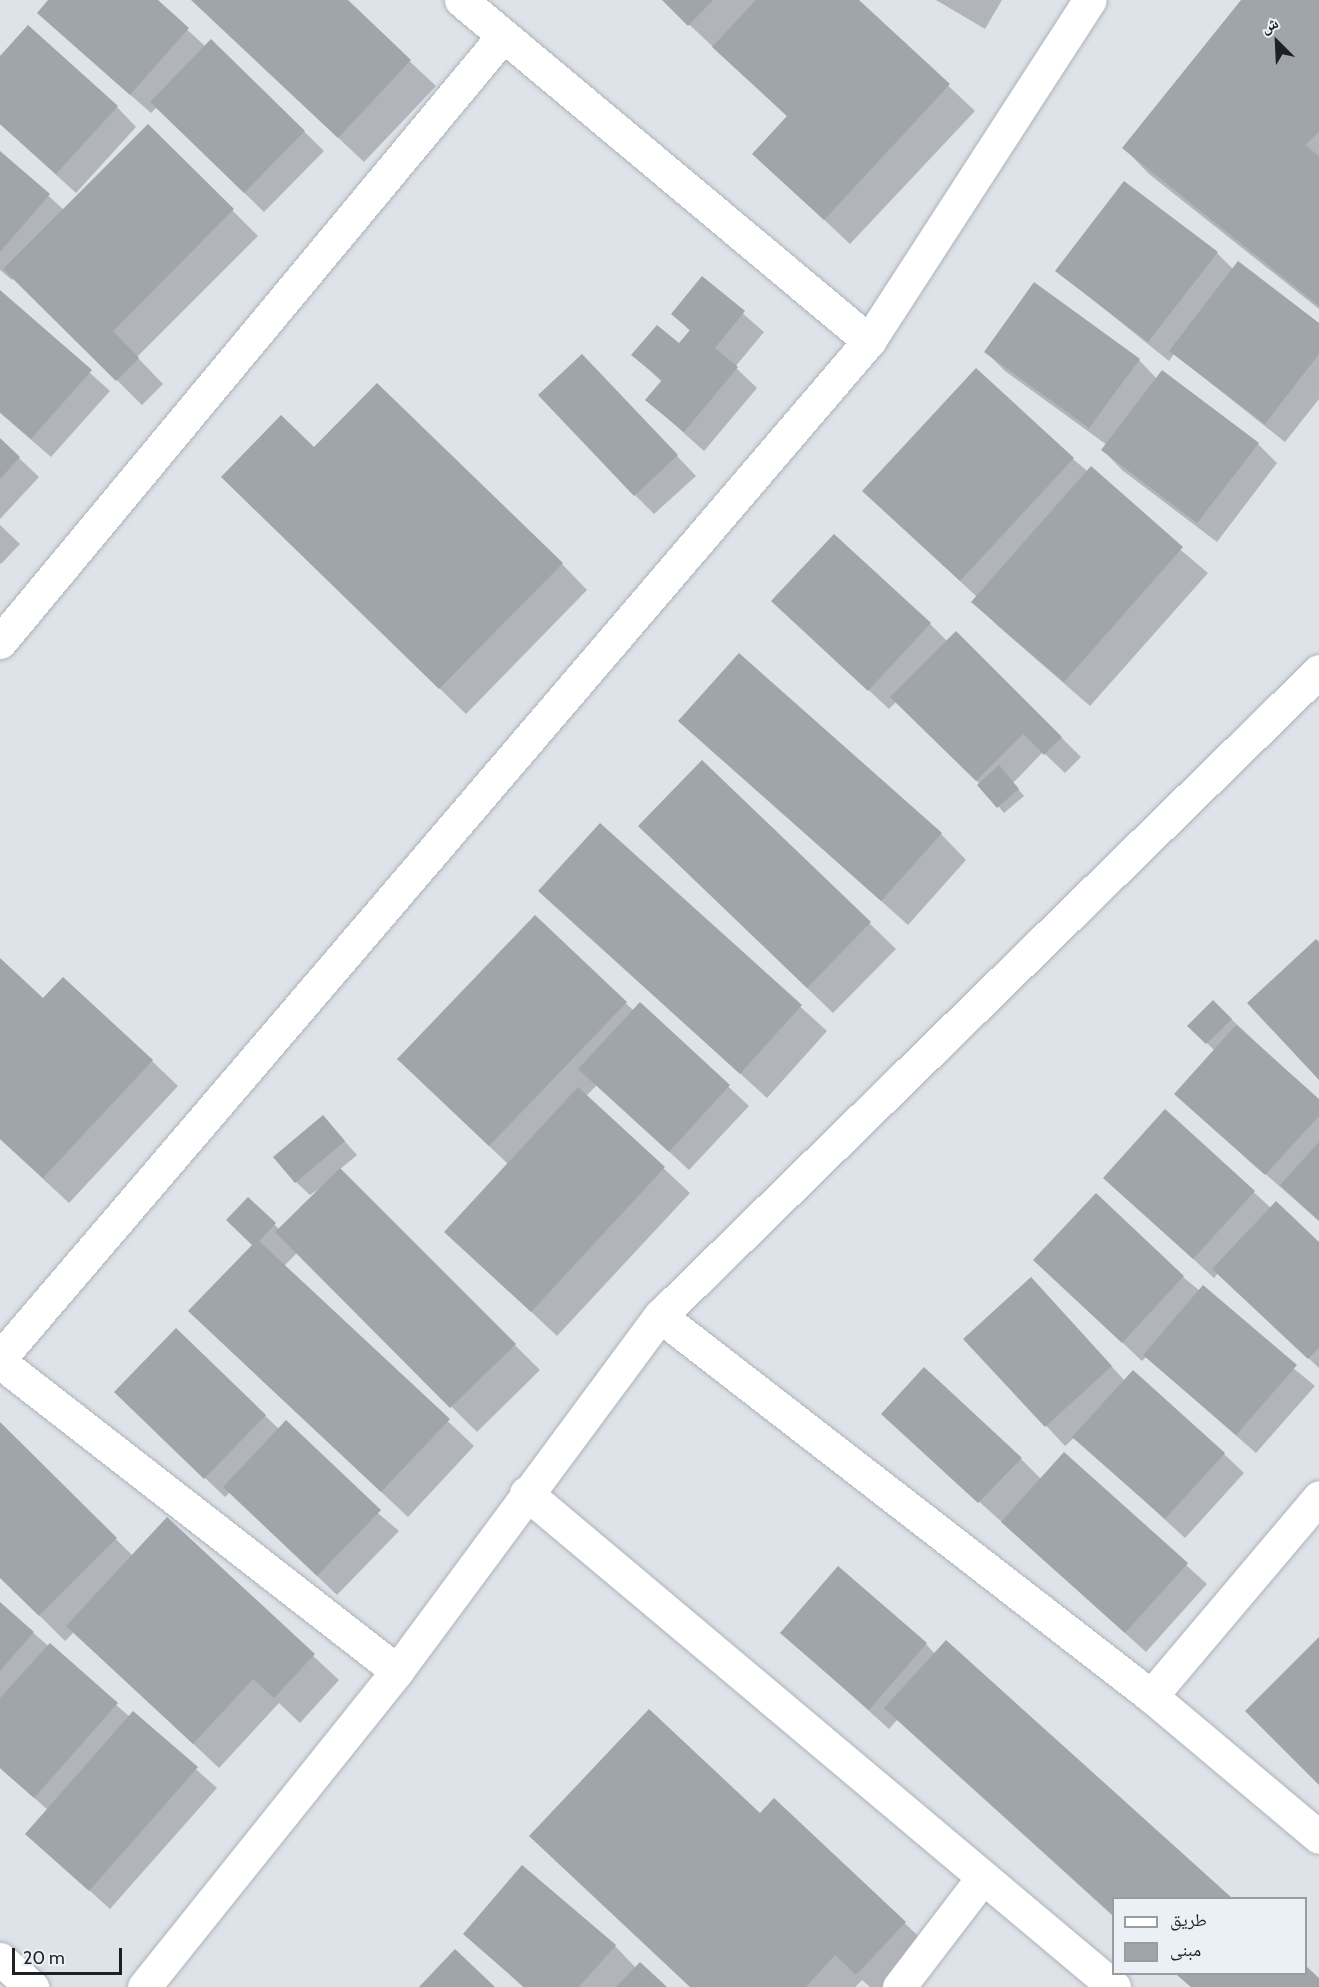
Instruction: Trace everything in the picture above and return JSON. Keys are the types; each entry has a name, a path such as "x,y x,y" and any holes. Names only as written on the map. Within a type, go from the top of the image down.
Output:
{"street":[{"path":"461,0 869,341"},
{"path":"397,1671 0,1360 869,341 1090,0"},
{"path":"0,642 504,36"},
{"path":"144,1987 397,1671 526,1493 660,1317 1319,671"},
{"path":"660,1317 1151,1696 1319,1837"},
{"path":"526,1493 1114,1987"},
{"path":"1151,1696 1319,1497"},
{"path":"898,1987 983,1877"},
{"path":"0,1959 32,1987"}],"building":[{"path":"48,0 158,0 189,28 130,95 37,13"},
{"path":"191,0 348,0 411,60 338,138"},
{"path":"662,0 713,0 688,26"},
{"path":"756,0 859,0 950,84 824,220 752,154 787,116 712,47"},
{"path":"1241,0 1319,0 1319,132 1305,145 1319,156 1319,306 1122,148"},
{"path":"28,25 118,106 56,174 0,124 0,56"},
{"path":"211,39 305,131 244,193 150,102"},
{"path":"148,124 234,209 113,331 139,358 116,381 3,269"},
{"path":"0,151 50,194 0,252"},
{"path":"1124,181 1218,252 1148,342 1055,271"},
{"path":"1238,261 1319,323 1319,354 1265,424 1169,351"},
{"path":"702,276 745,311 715,348 738,367 684,432 645,400 662,380 631,355 657,325 679,343 690,330 671,314"},
{"path":"1034,282 1140,359 1089,428 984,352"},
{"path":"0,290 92,370 31,439 0,412"},
{"path":"582,354 678,455 634,496 538,395"},
{"path":"976,368 1074,458 960,581 862,491"},
{"path":"1162,370 1259,443 1197,523 1101,450"},
{"path":"377,383 563,563 439,689 221,477 281,415 314,447"},
{"path":"0,438 20,457 0,479"},
{"path":"1091,466 1183,547 1064,682 971,602"},
{"path":"834,534 931,623 868,691 771,601"},
{"path":"956,631 1062,737 1044,755 1023,734 976,781 890,697"},
{"path":"739,653 942,833 881,901 678,721"},
{"path":"702,760 871,922 807,988 638,826"},
{"path":"999,765 1019,789 997,808 977,785"},
{"path":"600,823 802,1005 740,1074 538,891"},
{"path":"535,915 627,1002 489,1146 397,1059"},
{"path":"1316,939 1319,942 1319,1080 1247,1003"},
{"path":"0,958 43,998 63,977 153,1060 43,1178 0,1139"},
{"path":"1213,1000 1232,1019 1206,1044 1187,1026"},
{"path":"640,1002 730,1085 669,1152 578,1069"},
{"path":"1236,1025 1319,1099 1319,1116 1265,1175 1174,1094"},
{"path":"578,1087 665,1167 531,1312 444,1232"},
{"path":"1165,1109 1255,1191 1193,1259 1103,1178"},
{"path":"323,1115 345,1141 295,1183 273,1157"},
{"path":"1319,1142 1319,1221 1280,1185"},
{"path":"340,1168 516,1344 450,1408 275,1232"},
{"path":"1096,1193 1184,1276 1122,1343 1033,1260"},
{"path":"248,1197 276,1223 259,1241 450,1419 381,1492 188,1311 252,1245 226,1220"},
{"path":"1276,1201 1319,1242 1319,1348 1308,1359 1212,1269"},
{"path":"1031,1277 1112,1366 1045,1427 963,1339"},
{"path":"1203,1285 1297,1365 1236,1435 1143,1355"},
{"path":"176,1328 266,1415 204,1479 114,1392"},
{"path":"924,1367 1022,1458 978,1503 881,1414"},
{"path":"1133,1370 1225,1453 1165,1519 1072,1437"},
{"path":"286,1420 381,1510 317,1576 223,1487"},
{"path":"0,1422 117,1538 39,1616 0,1578"},
{"path":"1064,1452 1188,1563 1125,1633 1001,1522"},
{"path":"167,1517 315,1654 274,1698 253,1679 193,1744 66,1626"},
{"path":"838,1566 927,1643 869,1710 780,1633"},
{"path":"0,1602 34,1632 0,1671"},
{"path":"1319,1637 1319,1785 1245,1711"},
{"path":"946,1640 1231,1897 1112,1897 1112,1914 884,1708"},
{"path":"50,1643 118,1703 34,1798 0,1768 0,1698"},
{"path":"649,1709 760,1813 774,1798 906,1922 856,1975 835,1955 806,1987 690,1987 529,1836"},
{"path":"133,1711 198,1767 89,1891 25,1834"},
{"path":"522,1865 616,1945 579,1987 524,1987 463,1934"},
{"path":"455,1949 495,1987 419,1987"},
{"path":"640,1962 667,1987 616,1987"},
{"path":"1307,1967 1319,1978 1319,1987 1191,1987 1177,1975 1307,1975"}]}
